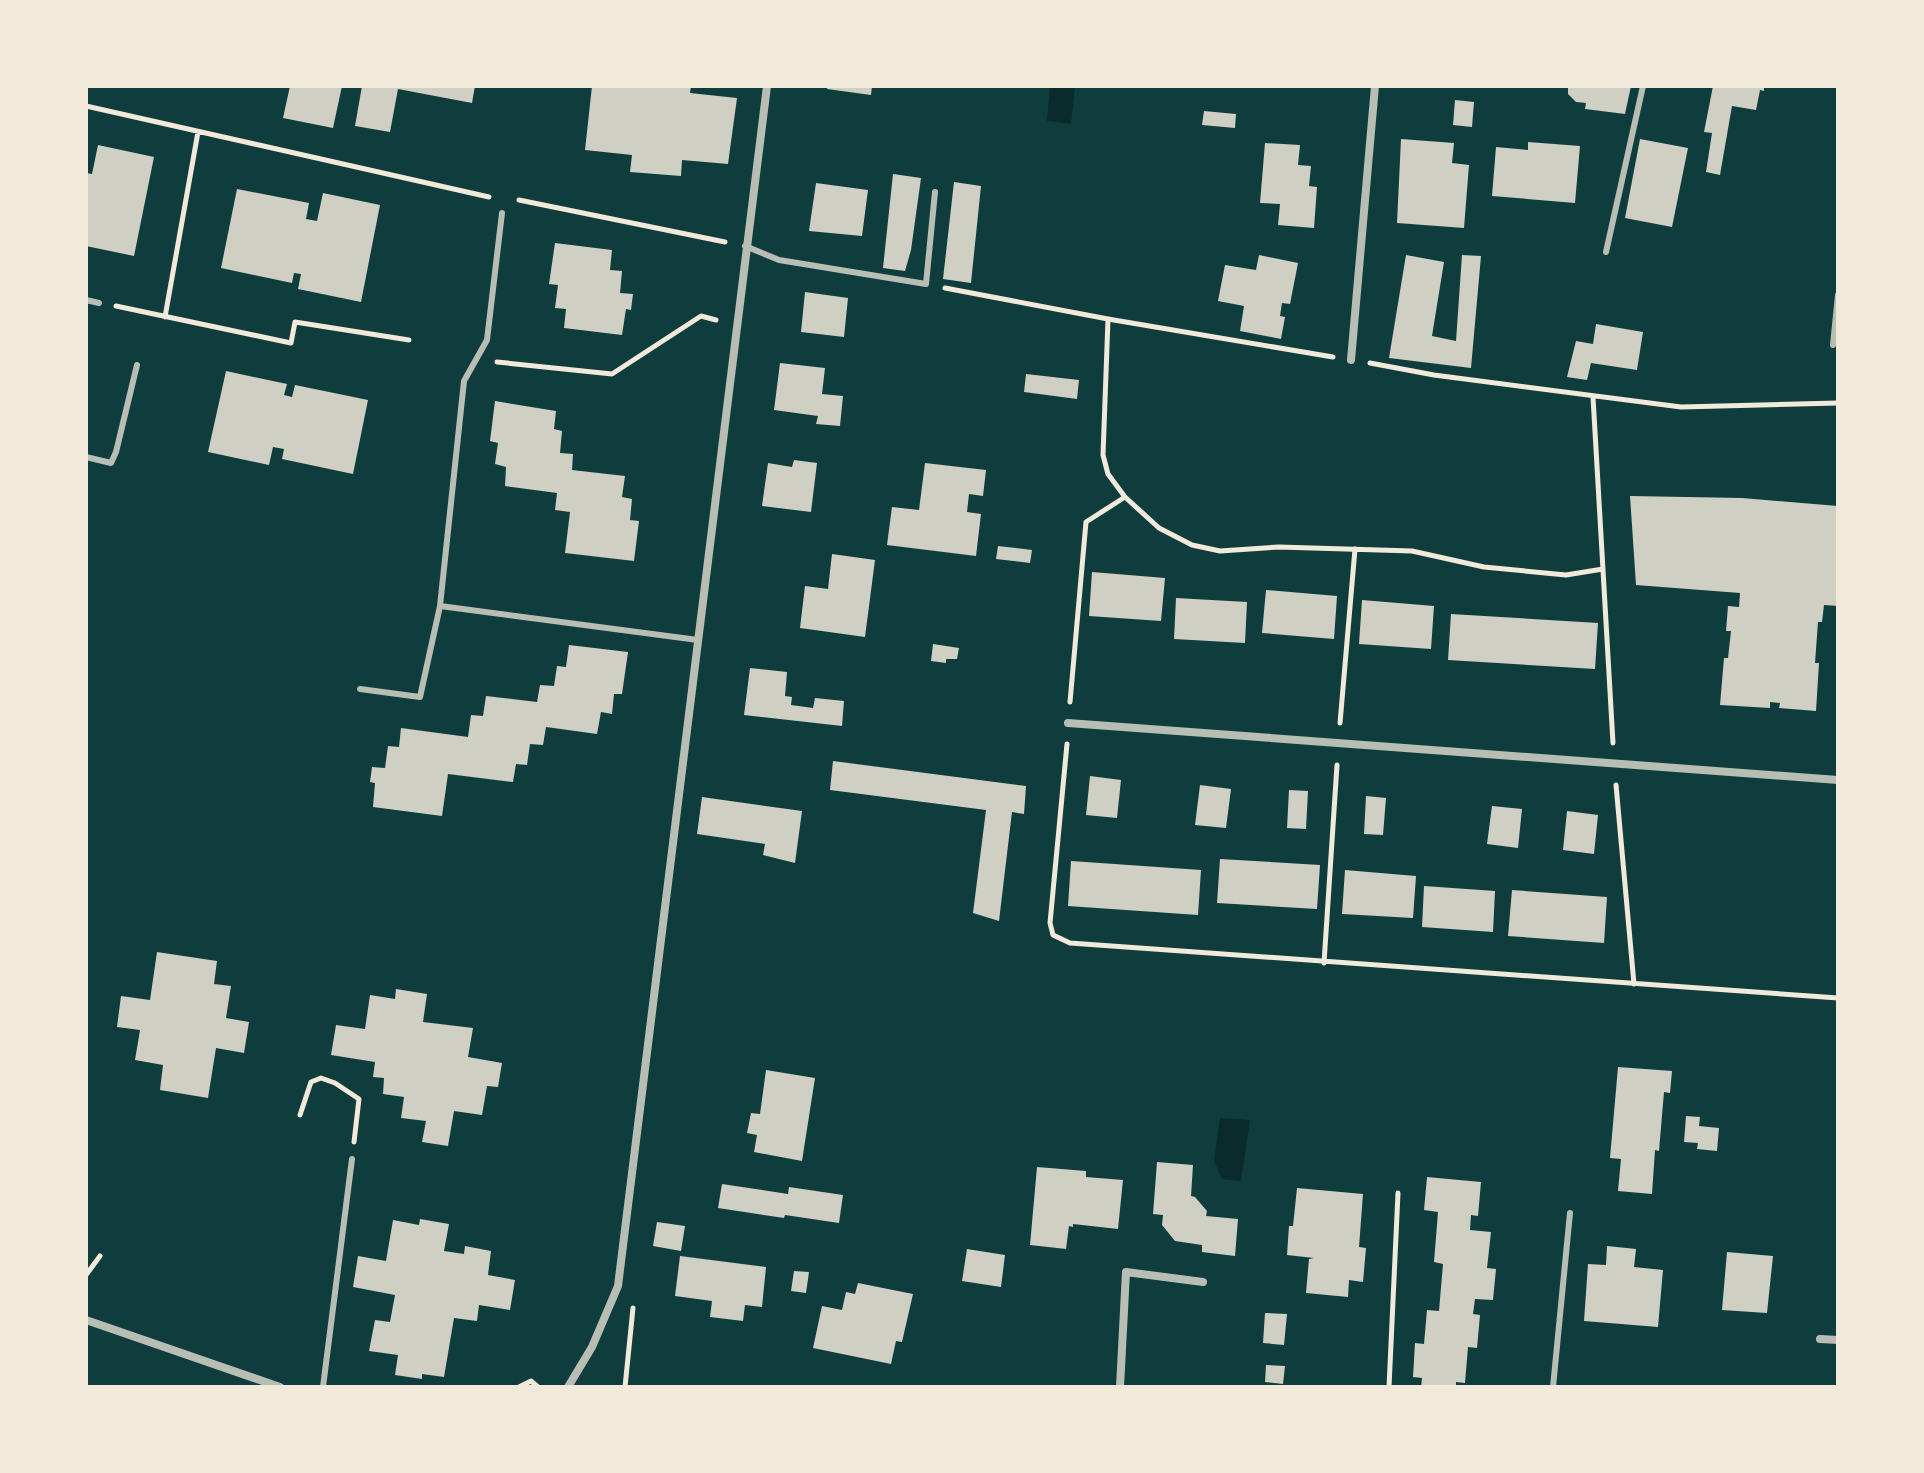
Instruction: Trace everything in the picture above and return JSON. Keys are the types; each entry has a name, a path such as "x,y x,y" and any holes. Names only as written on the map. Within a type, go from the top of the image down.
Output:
{"street":[{"path":"568,1387 592,1347 619,1279 767,86"},
{"path":"1351,360 1375,86"},
{"path":"1068,723 1838,780"},
{"path":"1120,1387 1126,1272 1203,1282"},
{"path":"86,1320 280,1387"},
{"path":"1820,1339 1838,1340"}],"lane":[{"path":"1606,252 1643,86"},
{"path":"745,246 779,260 926,284 935,192"},
{"path":"360,689 420,697 440,606 464,381 487,340 502,213"},
{"path":"1833,345 1838,295"},
{"path":"86,300 99,303"},
{"path":"86,457 111,463 137,365"},
{"path":"440,606 698,640"},
{"path":"323,1387 352,1159"},
{"path":"1553,1387 1570,1213"}],"path":[{"path":"86,106 496,198"},
{"path":"165,317 198,132"},
{"path":"511,199 745,246"},
{"path":"926,284 1434,375 1593,397 1681,407 1838,403"},
{"path":"99,303 291,343 295,322 409,340"},
{"path":"476,360 612,374 701,316 716,320"},
{"path":"1108,319 1103,455 1108,474 1125,497 1159,528 1192,545 1220,551 1279,547 1412,551 1484,567 1566,575 1603,569"},
{"path":"1593,397 1614,763 1634,984"},
{"path":"1125,497 1086,522 1050,923 1053,935 1070,943 1838,998"},
{"path":"300,1115 311,1082 321,1078 359,1099 352,1159"},
{"path":"1389,1387 1398,1193"},
{"path":"86,1275 100,1256"},
{"path":"619,1279 634,1303 625,1387"},
{"path":"519,1387 531,1381 538,1387"}],"water":[{"path":"1050,86 1075,86 1071,124 1047,121"},
{"path":"1220,1118 1250,1120 1241,1181 1222,1179 1214,1161"}],"building":[{"path":"290,86 342,86 333,128 283,118"},
{"path":"362,86 475,86 472,103 398,89 390,132 355,126"},
{"path":"592,86 691,86 690,93 737,98 728,164 682,160 681,176 630,172 632,155 585,150"},
{"path":"828,86 872,86 871,95 827,89"},
{"path":"1568,86 1631,86 1625,114 1585,109 1586,103 1576,102 1568,94"},
{"path":"1713,86 1764,86 1764,91 1760,90 1756,110 1732,106 1720,175 1706,172 1712,133 1704,132"},
{"path":"1455,100 1474,102 1472,127 1453,125"},
{"path":"1204,111 1236,114 1235,128 1202,125"},
{"path":"1401,139 1454,143 1452,163 1469,165 1464,228 1397,223"},
{"path":"1640,139 1688,148 1672,227 1625,218"},
{"path":"1528,142 1580,146 1575,203 1492,196 1496,147 1528,150"},
{"path":"1265,143 1300,145 1298,165 1311,166 1309,186 1317,187 1314,228 1278,225 1280,204 1260,203"},
{"path":"98,145 154,157 134,256 86,246 86,173 92,174"},
{"path":"893,174 921,178 905,271 883,268"},
{"path":"954,182 981,186 971,283 943,279"},
{"path":"816,183 868,190 862,236 809,231"},
{"path":"237,189 309,203 306,219 317,221 323,193 380,205 361,302 298,289 301,274 294,273 292,283 221,268"},
{"path":"555,243 612,250 610,270 622,271 620,293 633,294 631,310 626,309 622,335 564,328 566,309 555,308 558,285 549,284"},
{"path":"1259,255 1298,263 1290,304 1282,303 1280,316 1285,317 1281,339 1240,331 1244,306 1218,301 1225,265 1256,270"},
{"path":"1406,255 1444,262 1432,336 1456,341 1462,255 1481,256 1471,368 1389,358"},
{"path":"805,292 848,298 844,337 801,332"},
{"path":"1596,324 1643,332 1637,370 1591,363 1587,380 1567,377 1576,341 1593,344"},
{"path":"780,363 825,368 822,394 843,396 840,426 816,424 818,416 774,410"},
{"path":"226,371 287,384 284,395 292,397 295,385 368,400 353,474 282,459 284,449 273,447 269,465 208,452"},
{"path":"1026,374 1079,380 1077,399 1024,392"},
{"path":"495,401 556,411 554,429 562,431 560,453 573,454 572,470 625,476 622,497 632,499 630,520 639,521 634,561 565,553 570,512 555,510 557,493 505,486 506,467 495,464 498,443 490,441"},
{"path":"794,460 817,463 811,512 762,506 768,463 792,467"},
{"path":"925,463 986,470 983,496 969,494 967,512 981,514 976,556 887,545 892,507 919,510"},
{"path":"1630,496 1742,498 1838,506 1838,606 1824,605 1822,622 1818,622 1816,711 1779,708 1780,703 1770,702 1770,708 1720,705 1724,658 1728,658 1731,631 1726,631 1728,606 1739,607 1740,593 1636,585"},
{"path":"998,546 1032,550 1030,563 996,559"},
{"path":"832,554 875,560 865,637 800,628 805,586 828,589"},
{"path":"1092,572 1165,578 1161,621 1089,616"},
{"path":"1266,590 1337,596 1334,639 1262,633"},
{"path":"1176,598 1247,602 1245,643 1174,639"},
{"path":"1362,600 1434,606 1431,649 1359,644"},
{"path":"1451,614 1598,623 1595,669 1448,660"},
{"path":"933,644 959,648 957,659 946,659 946,663 931,661"},
{"path":"569,645 628,652 622,694 614,694 612,714 601,712 597,734 546,727 543,745 530,744 527,765 516,764 513,782 448,774 442,816 373,807 375,783 370,782 372,767 385,768 388,746 399,747 401,728 468,737 471,715 483,716 486,696 537,702 540,685 554,686 557,666 566,667"},
{"path":"750,668 787,672 785,696 792,697 791,705 813,708 815,698 844,701 842,726 744,715"},
{"path":"833,761 1026,786 1024,814 1012,812 999,921 973,913 986,810 830,790"},
{"path":"1090,776 1121,780 1117,818 1086,815"},
{"path":"1200,785 1231,789 1226,828 1195,825"},
{"path":"1289,790 1308,791 1306,829 1287,828"},
{"path":"1366,796 1386,798 1383,835 1364,834"},
{"path":"702,797 802,811 795,863 763,855 765,844 697,834"},
{"path":"1492,806 1522,809 1518,848 1487,844"},
{"path":"1567,811 1598,815 1594,854 1563,850"},
{"path":"1220,859 1320,865 1317,909 1217,903"},
{"path":"1071,861 1201,870 1198,915 1068,906"},
{"path":"1345,870 1416,876 1413,918 1342,914"},
{"path":"1424,886 1495,891 1493,932 1422,927"},
{"path":"1512,890 1607,897 1604,943 1508,936"},
{"path":"157,952 217,961 214,984 231,986 226,1018 249,1022 244,1053 216,1048 208,1098 160,1090 163,1065 135,1060 140,1030 117,1027 121,996 150,1000"},
{"path":"396,989 427,994 423,1022 473,1028 468,1057 502,1063 498,1087 487,1086 482,1115 454,1111 448,1146 422,1142 426,1121 401,1118 404,1097 383,1094 384,1078 373,1077 375,1062 331,1055 336,1025 365,1029 370,995 395,999"},
{"path":"1618,1067 1672,1071 1670,1093 1664,1092 1652,1194 1618,1191 1621,1159 1610,1158"},
{"path":"766,1070 815,1078 802,1161 754,1152 757,1135 747,1133 751,1113 760,1114"},
{"path":"1686,1116 1700,1117 1699,1126 1719,1128 1717,1151 1697,1149 1698,1143 1684,1142"},
{"path":"1157,1162 1193,1165 1191,1196 1207,1211 1206,1216 1238,1219 1235,1256 1202,1252 1202,1245 1175,1241 1162,1225 1163,1215 1153,1214"},
{"path":"1037,1167 1086,1171 1086,1177 1123,1180 1118,1229 1073,1224 1073,1227 1069,1226 1066,1249 1030,1245"},
{"path":"1427,1177 1481,1182 1478,1216 1471,1215 1470,1230 1491,1232 1487,1268 1496,1269 1493,1300 1475,1299 1473,1314 1480,1315 1477,1348 1468,1347 1465,1383 1456,1382 1456,1387 1421,1387 1422,1378 1413,1377 1415,1343 1424,1344 1427,1310 1439,1311 1443,1264 1434,1262 1438,1212 1424,1210"},
{"path":"722,1184 788,1194 789,1187 843,1195 839,1223 718,1208"},
{"path":"1297,1188 1363,1194 1359,1247 1366,1248 1363,1282 1349,1280 1348,1297 1306,1293 1309,1259 1314,1258 1287,1255"},
{"path":"420,1219 449,1224 444,1251 464,1254 465,1246 491,1251 488,1275 515,1280 510,1310 479,1305 477,1321 454,1318 444,1377 422,1374 422,1379 395,1375 398,1355 369,1351 375,1320 390,1322 395,1295 353,1287 358,1256 386,1261 393,1220 419,1225"},
{"path":"657,1222 685,1226 681,1251 653,1246"},
{"path":"1607,1246 1636,1249 1634,1267 1663,1270 1658,1327 1584,1321 1588,1264 1606,1265"},
{"path":"967,1249 1005,1255 1001,1287 962,1281"},
{"path":"1727,1252 1773,1256 1767,1313 1722,1310"},
{"path":"680,1256 766,1267 762,1307 745,1305 743,1321 710,1317 712,1301 675,1296"},
{"path":"794,1271 809,1272 806,1293 791,1291"},
{"path":"858,1283 913,1294 902,1342 896,1341 891,1364 813,1348 822,1306 842,1310 846,1292 855,1294"},
{"path":"1265,1313 1287,1314 1284,1345 1263,1343"},
{"path":"1266,1365 1285,1366 1283,1384 1265,1382"}]}
